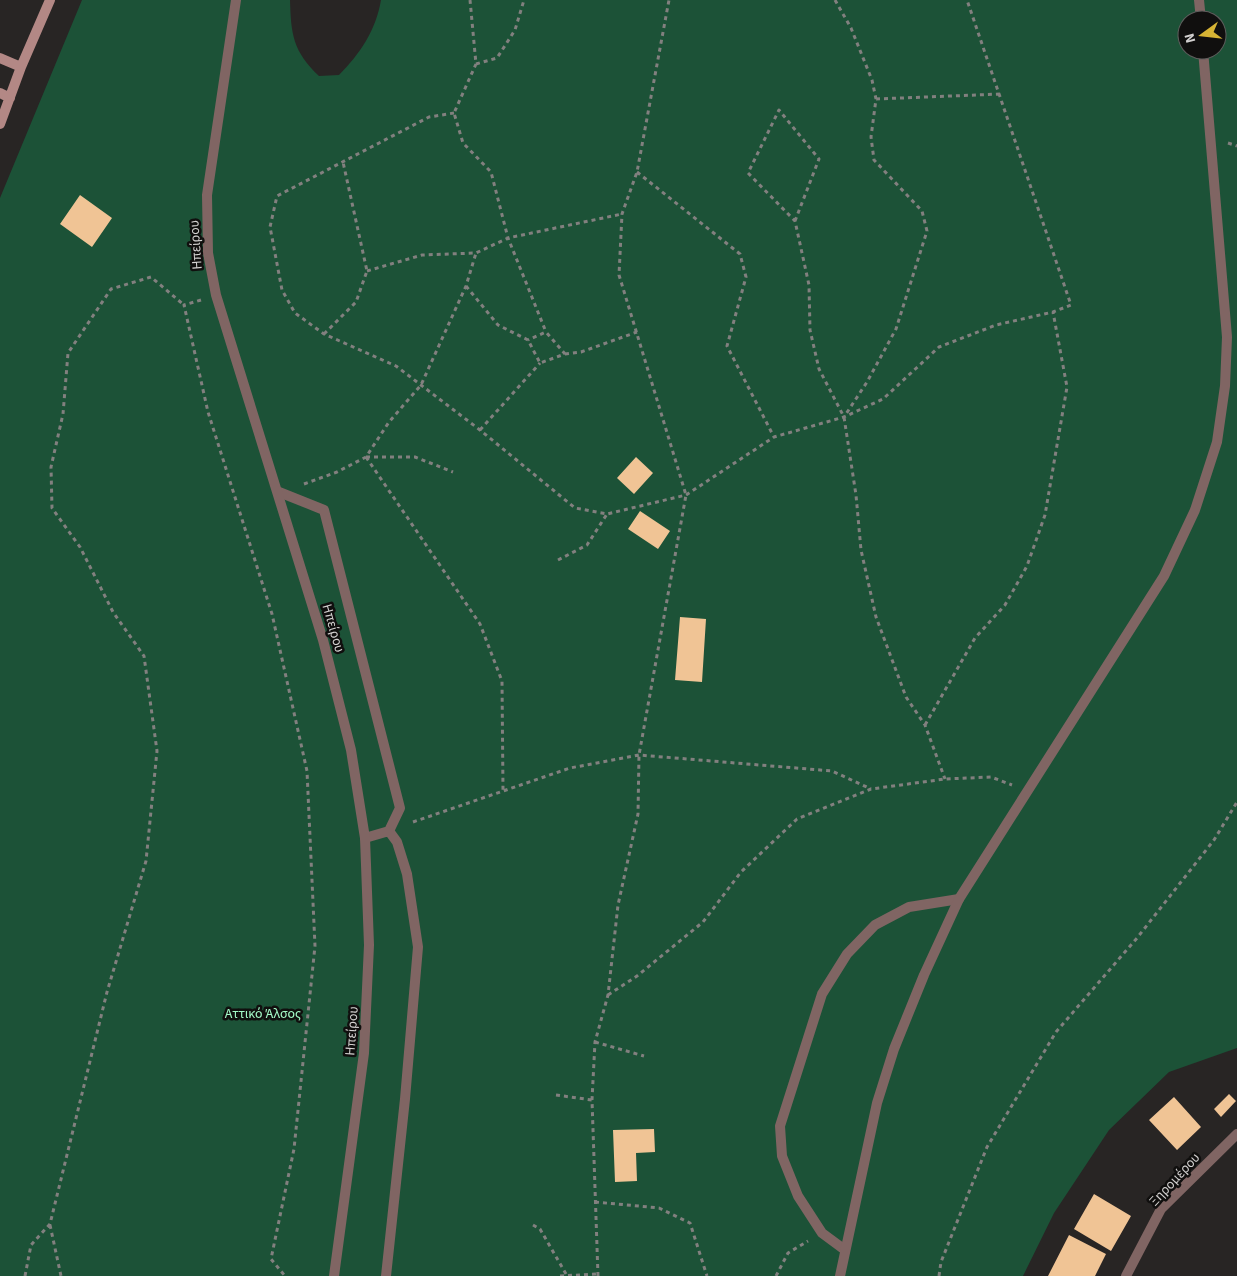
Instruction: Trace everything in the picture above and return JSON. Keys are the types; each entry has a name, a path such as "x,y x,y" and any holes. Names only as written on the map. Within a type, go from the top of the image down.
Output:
{"street":[{"path":"0,124 21,67 50,0"},
{"name":"Ηπείρου","path":"236,0 207,195 208,253 216,296 324,640 343,713 360,798 365,838 369,945 364,1053 334,1276"},
{"path":"0,58 21,67"},
{"path":"840,1276 877,1103 894,1049 924,975 959,900 1164,576 1195,510 1217,442 1225,386 1227,337 1204,60"},
{"path":"0,93 10,98"},
{"path":"279,492 324,510 400,808 389,830 365,838"},
{"path":"386,1276 405,1099 418,947 407,874 397,842 389,830"},
{"path":"845,1250 822,1233 798,1196 782,1156 780,1126 822,994 847,954 875,925 909,908 959,900"},
{"name":"Ξηρομέρου","path":"1126,1276 1161,1209 1237,1134"}],"path":[{"path":"470,0 476,64 454,113 463,143 491,172 508,238 546,332 565,354"},
{"path":"476,64 497,58 515,30 524,0"},
{"path":"560,1276 566,1274 598,1275 592,1100 595,1042 608,996 618,905 638,814 639,755 686,495 619,275 622,214 637,172 669,0"},
{"path":"836,0 851,28 872,80 876,98 871,137 874,160 922,211 927,231 896,329 867,382 844,418"},
{"path":"454,113 429,117 277,196 270,227 282,290 295,313 324,334 396,366 480,430 576,508 607,514 686,495 774,437 844,418 883,399 939,347 996,324 1053,312 1070,304 967,0"},
{"path":"876,98 1000,94"},
{"path":"795,221 819,159 779,110 748,173 795,221 809,285 810,330 819,369 844,418 856,495 861,550 876,617 906,698 925,725 945,779"},
{"path":"324,334 356,302 367,271 343,162"},
{"path":"637,172 740,254 746,277 727,346 774,437"},
{"path":"367,271 422,255 476,253 508,238 622,214"},
{"path":"366,457 388,422 421,385 466,286 476,253"},
{"path":"61,1276 50,1224 108,992 146,861 157,752 144,656 113,612 80,547 52,508 51,466 62,414 68,352 111,289 151,278 184,305 208,412 272,614 308,771 315,946 294,1149 270,1259 286,1276"},
{"path":"466,286 498,325 528,340 540,363"},
{"path":"184,305 216,296"},
{"path":"925,725 975,638 1009,598 1027,566 1045,515 1067,387 1053,312"},
{"path":"528,340 546,332"},
{"path":"480,430 540,363 565,354 581,352 637,332"},
{"path":"366,457 480,624 502,681 503,790"},
{"path":"279,492 337,472 366,457 415,457 453,472"},
{"path":"558,560 587,545 607,514"},
{"path":"389,830 570,768 639,755 832,771 871,789"},
{"path":"608,996 637,976 702,922 740,872 797,819 871,789 945,779 991,777 1026,792"},
{"path":"939,1276 941,1262 987,1147 1056,1032 1155,915 1214,840 1237,802"},
{"path":"595,1042 644,1056"},
{"path":"556,1095 592,1100"},
{"path":"595,1202 659,1208 690,1223 707,1276"},
{"path":"26,1276 31,1245 50,1224"},
{"path":"533,1226 540,1229 566,1274"},
{"path":"776,1276 788,1253 822,1233"}],"green space":[{"name":"Αττικό Άλσος","path":"82,0 290,0 291,23 295,42 310,67 319,76 339,75 354,59 371,31 381,0 1237,0 1237,1048 1169,1072 1109,1130 1054,1213 1023,1276 0,1276 0,198"}],"building":[{"path":"80,195 112,218 92,247 60,224"},
{"path":"636,457 653,473 634,494 617,478"},
{"path":"640,511 670,531 658,549 628,529"},
{"path":"680,617 706,619 702,682 675,680"},
{"path":"1229,1094 1236,1101 1221,1117 1214,1109"},
{"path":"1174,1097 1201,1127 1177,1150 1149,1120"},
{"path":"654,1129 655,1152 636,1153 637,1181 615,1182 613,1130"},
{"path":"1094,1194 1131,1216 1111,1251 1074,1229"},
{"path":"1069,1235 1106,1254 1095,1276 1048,1276"}]}
